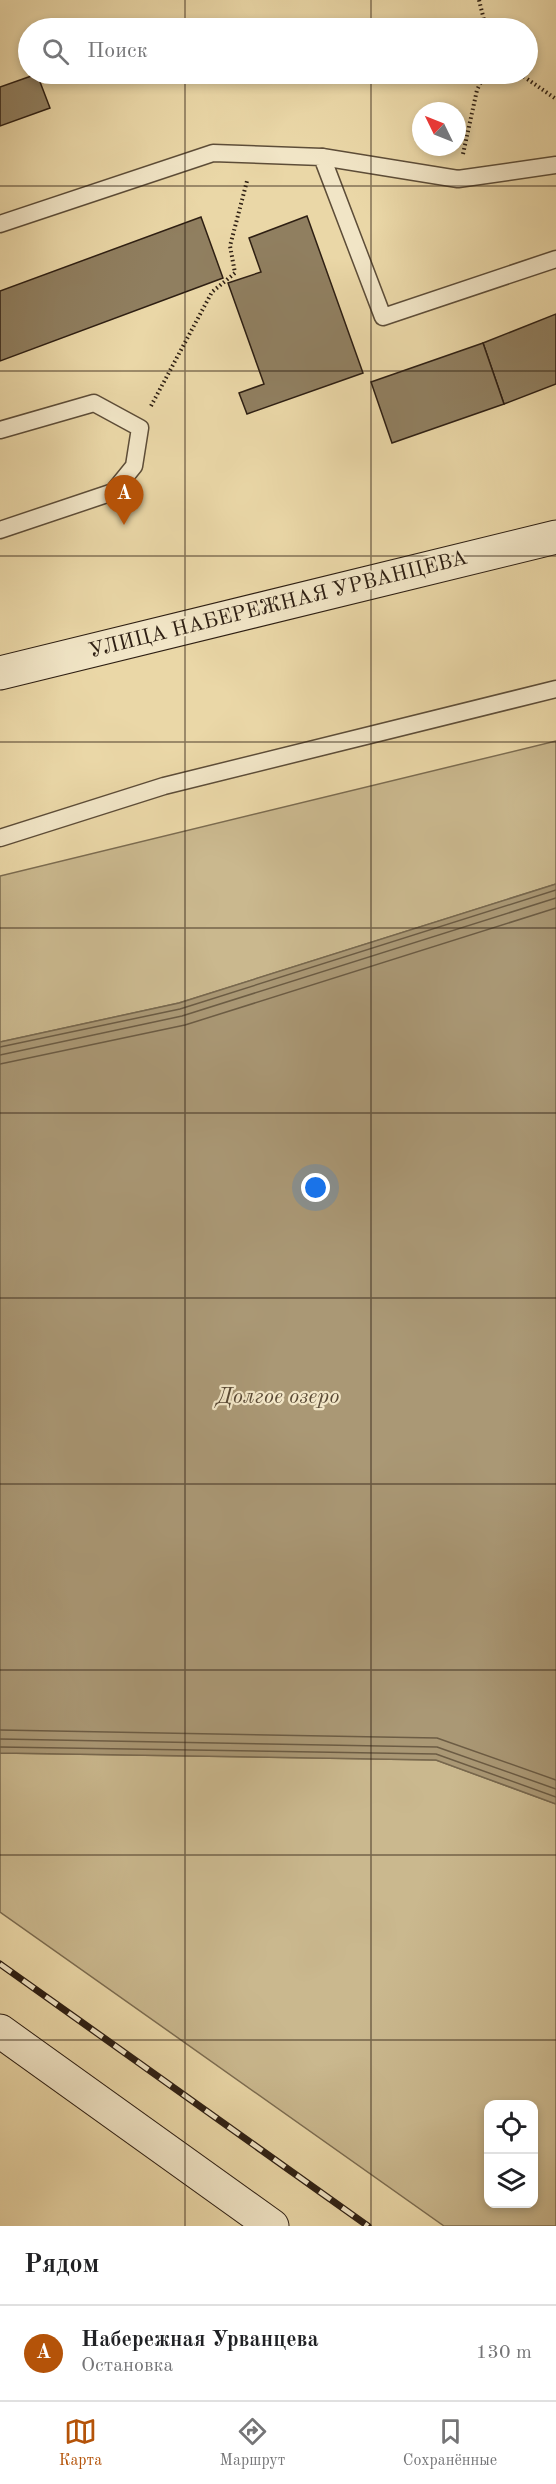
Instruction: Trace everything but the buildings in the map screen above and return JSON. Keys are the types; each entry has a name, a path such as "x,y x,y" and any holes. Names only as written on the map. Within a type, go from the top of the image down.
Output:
{"street":[{"name":"УЛИЦА НАБЕРЕЖНАЯ УРВАНЦЕВА","path":"0,673 556,537"},
{"path":"0,2031 272,2226"}],"lane":[{"path":"0,224 213,153 322,157 458,179 556,165"},
{"path":"322,157 383,317 556,259"},
{"path":"0,430 94,403 140,428 134,466 113,492 0,530"},
{"path":"0,838 164,786 556,689"}],"path":[{"path":"479,0 484,18"},
{"path":"458,179 480,84"},
{"path":"534,84 556,99"},
{"path":"140,428 212,292 235,273 230,246 254,154"}],"shaded area":[{"path":"556,741 556,884 179,1003 0,1042 0,876"},
{"path":"0,1753 436,1760 556,1804 556,2226 444,2226 0,1912"}],"water":[{"name":"Долгое озеро","path":"556,884 556,1804 436,1760 0,1753 0,1042 179,1003"}],"railway":[{"path":"0,1964 368,2226"}],"place":[{"name":"Набережная Урванцева","path":"124,525"}]}
